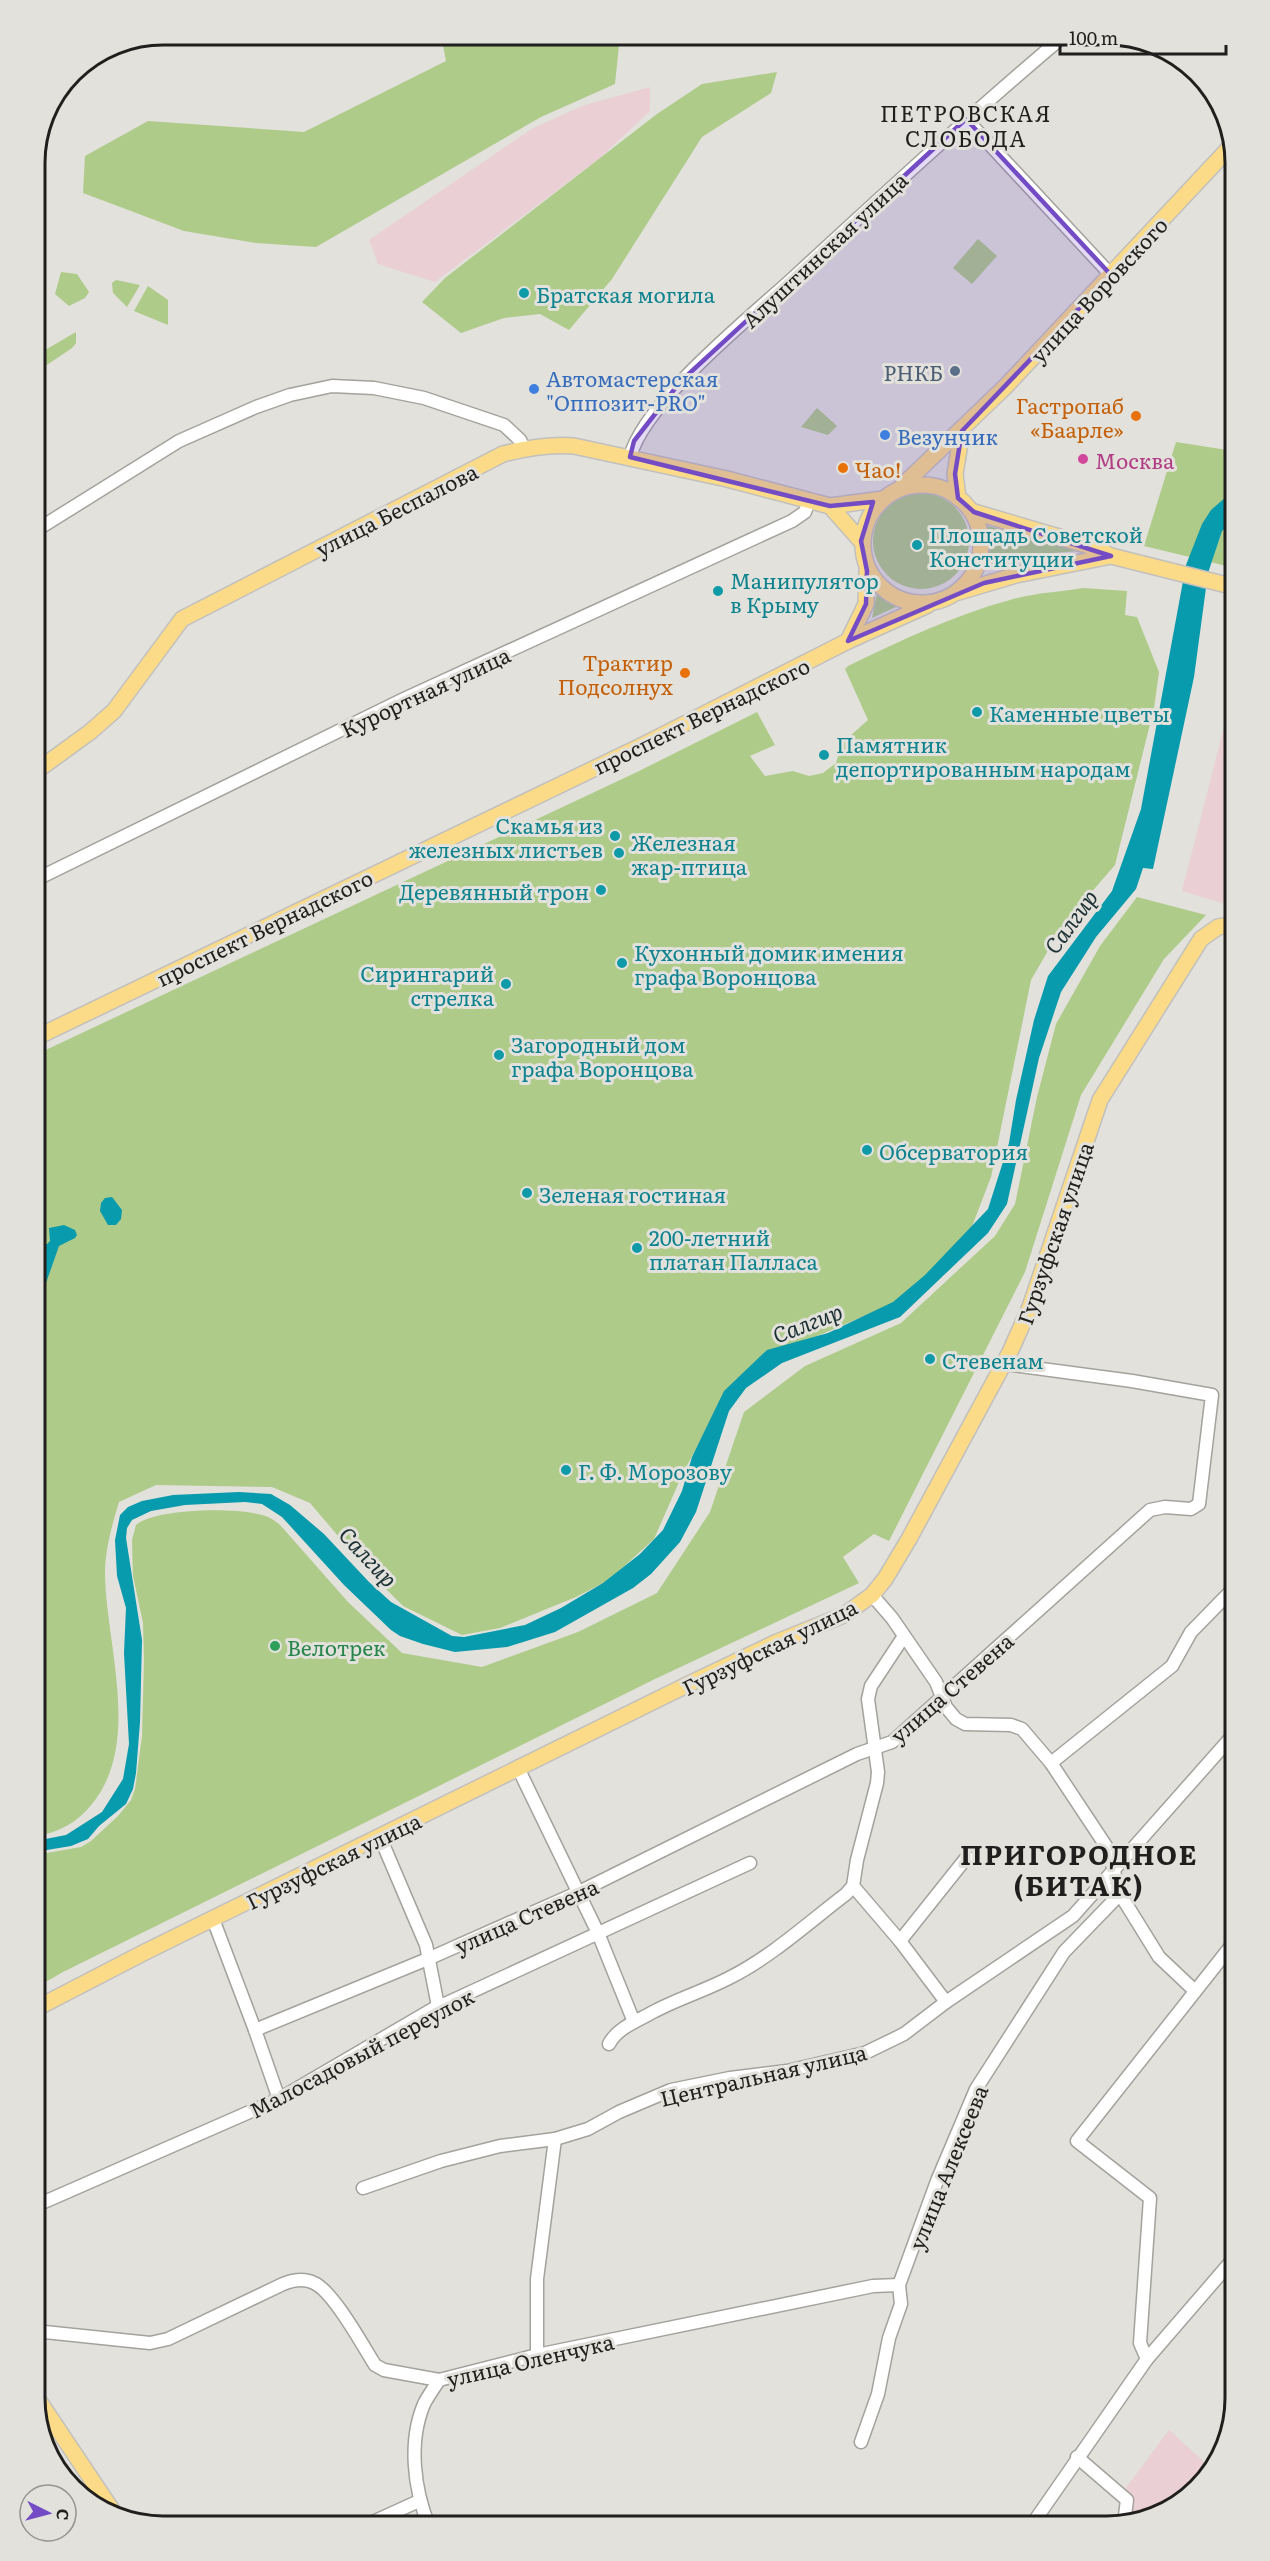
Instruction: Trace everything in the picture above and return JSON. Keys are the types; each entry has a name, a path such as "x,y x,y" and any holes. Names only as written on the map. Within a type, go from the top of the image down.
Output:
{"main road":[{"name":"улица Воровского","path":"902,486 962,431 1224,153"},
{"path":"958,498 955,474 962,431"},
{"name":"улица Беспалова","path":"45,765 90,732 114,711 182,619 503,454 524,448 556,444 630,457 830,506 883,499"},
{"path":"848,641 866,604 867,571 861,541 869,516 883,499 902,486 919,484 938,487 958,498 974,512 1093,547 1111,556 1225,584"},
{"path":"830,506 861,541"},
{"path":"956,593 976,570 979,558 980,536 974,512"},
{"path":"867,571 882,590 903,601 928,605 942,602 956,593 1005,578 1111,556"},
{"name":"проспект Вернадского","path":"45,1033 643,745 848,641 928,605"},
{"name":"Гурзуфская улица","path":"45,2003 724,1667 844,1615 872,1595 885,1579 909,1539 1005,1364 1030,1307 1100,1100 1201,939 1218,927 1225,926"},
{"path":"46,2414 106,2501"}],"street":[{"name":"Алуштинская улица","path":"630,457 634,441 680,382 966,119 1053,45"},
{"path":"966,119 1111,274"},
{"path":"45,525 179,441 256,407 290,395 332,386 374,388 424,398 504,425 520,440 524,448"},
{"name":"Курортная улица","path":"45,875 404,699 792,521 805,512 809,500"},
{"name":"улица Стевена","path":"255,2030 430,1958 579,1892 857,1754 892,1742 1150,1510 1165,1507 1191,1509 1199,1504 1212,1395 1132,1381 1005,1364"},
{"path":"872,1595 936,1682 946,1707 956,1719 966,1724 1011,1725 1022,1729 1051,1763 1108,1849 1120,1894 1159,1957 1196,1990"},
{"path":"1051,1763 1172,1666 1191,1632 1225,1598"},
{"path":"609,2044 613,2036 634,2022 680,1998 728,1978 758,1961 846,1894 853,1886 857,1860 877,1783 868,1699 871,1686 904,1636"},
{"name":"Центральная улица","path":"363,2188 441,2161 500,2146 555,2139 597,2125 619,2112 671,2090 730,2078 787,2071 865,2053 904,2034 946,2002 1073,1916 1225,1745"},
{"path":"519,1770 579,1892 634,2022"},
{"path":"381,1837 430,1958 438,2006"},
{"path":"1108,1849 1131,1852"},
{"path":"900,1941 967,1857"},
{"name":"Малосадовый переулок","path":"45,2200 279,2099 438,2006 750,1863"},
{"path":"853,1886 900,1941 946,2002"},
{"path":"1101,1886 1120,1894"},
{"name":"улица Алексеева","path":"861,2442 879,2394 889,2338 901,2304 899,2285 937,2181 976,2089 1064,1952 1120,1894"},
{"path":"213,1919 279,2099"},
{"path":"1147,2359 1140,2343 1150,2198 1111,2170 1077,2141 1225,1954"},
{"path":"537,2355 537,2279 555,2139"},
{"path":"1038,2516 1147,2359 1225,2270"},
{"name":"улица Оленчука","path":"45,2332 150,2343 168,2339 282,2284 303,2280 323,2288 330,2296 375,2365 384,2370 439,2380 537,2355 873,2286 899,2285"},
{"path":"425,2516 419,2501 415,2457 416,2430 425,2404 439,2380"},
{"path":"1077,2457 1127,2500 1125,2515"},
{"path":"386,2516 419,2501"}],"highlighted area":[{"path":"966,119 1111,275 962,431 955,474 958,498 974,512 1111,556 984,583 848,641 866,604 867,571 861,541 873,502 830,506 630,457 634,441 680,382"}],"shaded area":[{"path":"650,87 650,111 600,158 435,282 378,264 369,240 533,128 585,105"},
{"path":"1225,724 1225,904 1182,891"},
{"path":"1169,2430 1205,2463 1179,2492 1138,2512 1133,2513 1126,2488"}],"green space":[{"path":"443,45 619,45 615,84 541,117 316,247 256,243 184,231 83,193 85,156 148,121 304,132 446,61"},
{"path":"777,72 771,93 702,137 612,279 569,330 540,314 504,318 461,333 422,302 445,278 657,114 702,84"},
{"path":"978,239 997,256 972,284 953,268"},
{"path":"61,272 77,274 89,292 85,298 69,306 55,294"},
{"path":"116,280 140,285 127,307 113,293 112,283"},
{"path":"148,286 168,300 168,325 134,311"},
{"path":"76,332 76,343 72,348 45,366 45,350"},
{"path":"817,408 837,426 828,435 801,427"},
{"path":"1176,442 1225,450 1225,566 1144,546"},
{"path":"921,493 939,497 955,507 965,523 969,541 965,559 955,575 939,585 921,589 903,585 887,575 877,559 873,541 877,523 887,507 903,497"},
{"path":"987,526 1035,537 1080,551 1040,554 992,565 983,560"},
{"path":"1083,588 1127,591 1125,615 1137,617 1159,672 1154,708 1115,865 1063,925 1031,980 991,1177 971,1229 928,1277 890,1305 815,1337 726,1393 683,1473 654,1539 609,1580 576,1597 500,1628 462,1635 403,1606 367,1570 310,1503 272,1487 156,1485 119,1502 111,1529 105,1565 118,1693 115,1752 107,1780 86,1811 66,1826 45,1834 45,1050 637,772 757,712 775,745 750,756 765,776 793,771 809,776 823,773 836,763 842,743 868,720 845,669 848,666 968,613 1028,596"},
{"path":"877,593 898,606 872,618"},
{"path":"1137,897 1206,915 1164,959 1081,1095 1025,1272 889,1541 874,1534 843,1557 859,1583 655,1679 45,1982 45,1853 81,1847 91,1841 118,1816 131,1800 135,1789 142,1736 144,1660 143,1623 133,1576 132,1540 136,1525 146,1519 181,1512 223,1510 258,1514 270,1518 281,1526 348,1602 402,1653 482,1667 578,1632 657,1593 710,1512 744,1412 805,1366 901,1323 995,1236 1015,1204 1037,1097 1056,1024 1100,946"}],"water":[{"path":"1225,498 1225,528 1222,531 1208,573 1194,677 1153,869 1143,868 1136,889 1096,937 1061,992 1039,1058 1007,1204 988,1233 900,1317 782,1363 746,1388 729,1411 696,1512 680,1542 651,1574 633,1588 555,1632 507,1647 455,1652 400,1636 344,1585 282,1517 262,1504 245,1502 185,1505 151,1511 132,1520 127,1528 126,1538 142,1640 140,1722 133,1789 126,1804 99,1826 88,1839 71,1846 45,1850 45,1839 66,1835 102,1812 123,1779 129,1744 124,1653 126,1608 117,1576 115,1540 120,1515 128,1507 142,1501 173,1495 239,1492 271,1494 290,1505 324,1534 391,1602 452,1636 464,1637 525,1625 561,1608 603,1583 640,1554 663,1530 682,1491 692,1457 724,1391 767,1350 828,1333 893,1302 925,1275 988,1209 1009,1143 1034,1020 1048,976 1112,891 1141,809 1186,565 1202,524 1211,510"},
{"path":"112,1197 122,1210 121,1219 116,1225 108,1225 100,1211 101,1203 105,1198"},
{"path":"64,1225 75,1230 77,1235 59,1246 45,1284 45,1244 50,1241 49,1228"}],"place":[{"name":"Братская могила","path":"524,293"},
{"name":"РНКБ","path":"955,371"},
{"name":"Автомастерская \"Оппозит-PRO\"","path":"534,389"},
{"name":"Гастропаб «Баарле»","path":"1136,416"},
{"name":"Везунчик","path":"885,435"},
{"name":"Москва","path":"1083,459"},
{"name":"Чао!","path":"843,468"},
{"name":"Площадь Советской Конституции","path":"917,545"},
{"name":"Манипулятор в Крыму","path":"718,591"},
{"name":"Трактир Подсолнух","path":"685,673"},
{"name":"Каменные цветы","path":"977,712"},
{"name":"Памятник депортированным народам","path":"824,755"},
{"name":"Скамья из железных листьев","path":"615,836"},
{"name":"Железная жар-птица","path":"619,853"},
{"name":"Деревянный трон","path":"601,890"},
{"name":"Кухонный домик имения графа Воронцова","path":"622,963"},
{"name":"Сирингарий стрелка","path":"506,984"},
{"name":"Загородный дом графа Воронцова","path":"499,1055"},
{"name":"Обсерватория","path":"867,1150"},
{"name":"Зеленая гостиная","path":"527,1193"},
{"name":"200-летний платан Палласа","path":"637,1248"},
{"name":"Стевенам","path":"930,1359"},
{"name":"Г. Ф. Морозову","path":"566,1470"},
{"name":"Велотрек","path":"275,1646"}],"district":[{"name":"ПЕТРОВСКАЯ СЛОБОДА","path":"966,124"},
{"name":"ПРИГОРОДНОЕ (БИТАК)","path":"1079,1868"}],"water label":[{"name":"Салгир","path":"1070,921"},
{"name":"Салгир","path":"807,1322"},
{"name":"Салгир","path":"369,1556"}]}
